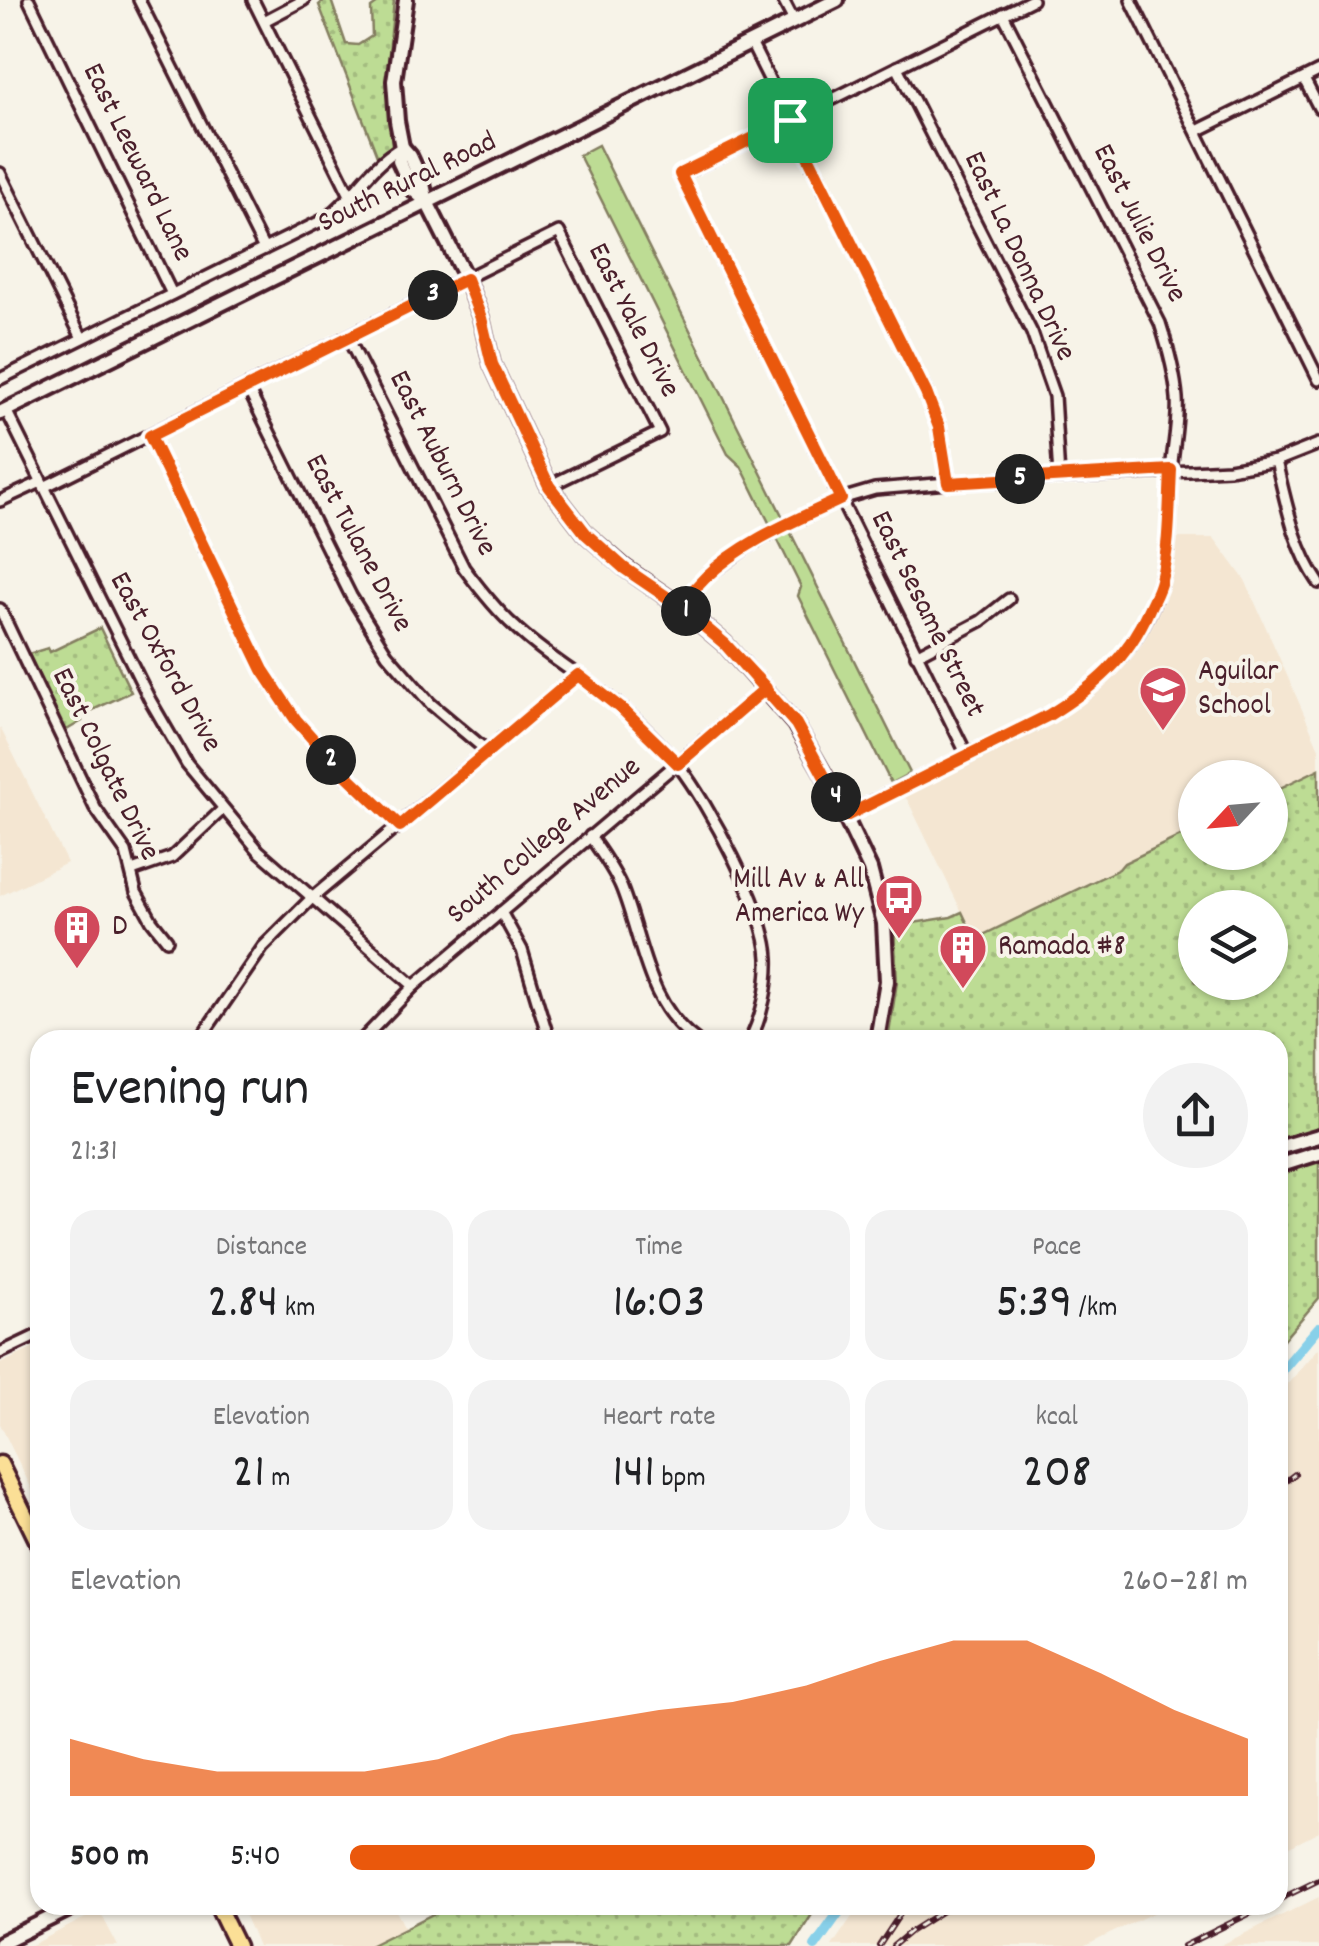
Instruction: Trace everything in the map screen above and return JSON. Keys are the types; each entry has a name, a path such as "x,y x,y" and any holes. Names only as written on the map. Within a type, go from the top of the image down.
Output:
{"main road":[{"path":"0,1464 30,1526"},
{"path":"222,1915 237,1946"}],"street":[{"name":"East Leeward Lane","path":"29,0 172,294"},
{"path":"139,0 264,249"},
{"path":"253,0 350,195"},
{"path":"264,22 304,0"},
{"path":"406,0 394,81 402,147 399,161 412,189 427,202 466,279 492,364 549,486 586,534 624,568 680,606 725,644 796,724 846,816 870,869 881,906 887,982 879,1030"},
{"path":"783,0 794,22"},
{"name":"South Rural Road","path":"3,412 838,0"},
{"path":"790,120 1032,0"},
{"path":"1131,0 1319,380"},
{"name":"East Julie Drive","path":"846,816 1077,698 1116,665 1142,626 1161,582 1168,538 1177,402 1170,354 1160,323 1003,14"},
{"path":"751,42 926,393 939,427 948,483"},
{"name":"East La Donna Drive","path":"897,67 1038,349 1054,396 1060,477"},
{"path":"1197,131 1319,71"},
{"path":"1304,78 1319,108"},
{"name":"East Sesame Street","path":"790,120 680,174 967,755"},
{"path":"0,379 325,220 376,166 402,147"},
{"path":"0,174 82,338"},
{"name":"East Yale Drive","path":"466,279 559,232 660,432 549,486"},
{"path":"0,501 150,436 466,279"},
{"name":"East Auburn Drive","path":"348,338 464,568 515,628 624,711 678,764 704,805 758,912 768,957 755,1030"},
{"name":"East Tulane Drive","path":"247,387 352,596 388,654 431,704 487,752"},
{"name":"East Oxford Drive","path":"3,412 150,700 187,764 259,851 414,986"},
{"path":"150,436 263,670 296,720 400,826"},
{"path":"680,606 708,575 778,528 841,499 875,489 1229,469 1276,461 1319,444"},
{"path":"1276,461 1293,528 1308,568 1319,582"},
{"path":"916,655 981,621 1009,598"},
{"name":"East Colgate Drive","path":"0,609 95,808 126,852 136,892 167,940"},
{"path":"206,1030 264,948 312,898 578,675"},
{"name":"South College Avenue","path":"372,1030 414,986 766,688"},
{"path":"132,871 172,858 223,809"},
{"path":"590,836 621,886 653,986 670,1017 685,1030"},
{"path":"501,912 522,950 546,1030"},
{"path":"1288,1145 1319,1136"},
{"path":"1288,1163 1319,1153"},
{"path":"0,1353 30,1339"},
{"path":"0,1944 57,1915"}],"shaded area":[{"name":"Aguilar School","path":"1167,538 1214,538 1245,580 1319,748 1319,769 1288,784 1288,760 1178,760 1178,837 983,935 973,935 899,789 1049,715 1116,665 1142,626 1161,582"},
{"path":"0,727 67,863 0,896"},
{"path":"1319,1348 1319,1831 1288,1847 1288,1384"},
{"path":"30,1350 30,1486 0,1424 0,1364"},
{"path":"1319,1897 1319,1946 1219,1946 1288,1915"},
{"path":"102,1915 118,1946 30,1946 85,1918"},
{"path":"244,1915 398,1915 405,1928 369,1946 258,1946"},
{"path":"853,1915 1149,1915 1085,1946 832,1946"}],"green space":[{"path":"331,0 346,44 358,45 372,36 371,8 382,0 394,0 386,86 392,145 378,158 319,5"},
{"path":"598,145 910,773 891,783 798,596 801,587 741,466 728,454 579,155"},
{"path":"100,628 131,692 80,716 82,721 65,731 28,654 48,648 50,652"},
{"path":"1319,769 1319,1298 1288,1334 1288,1030 890,1030 897,982 894,926 962,912 973,935 983,935 1119,869 1178,837 1178,870 1288,870 1288,784"},
{"path":"431,1915 812,1915 792,1946 369,1946"}],"waterway":[{"path":"1288,1363 1319,1327"},
{"path":"815,1946 837,1915"}],"railway":[{"path":"1288,1479 1295,1474"},
{"path":"1288,1895 1319,1880"},
{"path":"879,1946 899,1915"},
{"path":"893,1946 936,1915"},
{"path":"1184,1946 1247,1915"}],"place":[{"name":"Aguilar School","path":"1163,732"},
{"name":"Mill Av & All America Wy","path":"899,940"},
{"name":"D","path":"77,970"},
{"name":"Ramada #8","path":"963,990"}],"route":[{"path":"790,120 680,174 841,499 745,548 708,575 680,606 725,644 766,688 678,764 624,711 578,675 400,826 296,720 263,670 150,436 466,279 492,364 549,486 586,534 624,568 680,606 718,638 725,644 766,688 796,724 846,816 1077,698 1116,665 1142,626 1161,582 1168,538 1171,470 948,483 939,427 926,393 790,120"}]}
